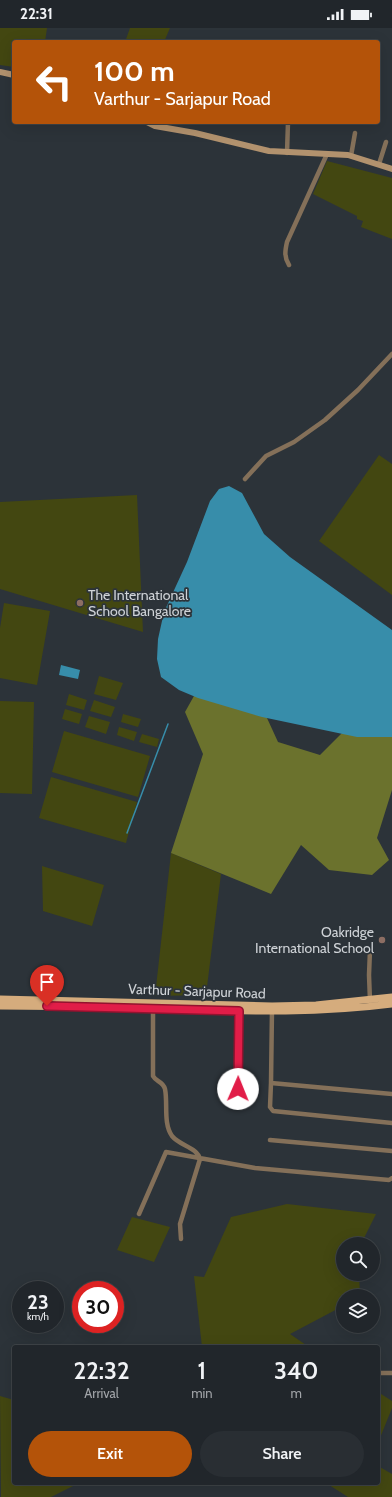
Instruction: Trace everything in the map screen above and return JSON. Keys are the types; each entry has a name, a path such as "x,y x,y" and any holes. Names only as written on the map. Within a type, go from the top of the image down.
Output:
{"main road":[{"name":"Varthur - Sarjapur Road","path":"0,999 316,1011 370,1003 392,997"},
{"name":"Varthur - Sarjapur Road","path":"370,1003 392,1004"},
{"name":"Varthur - Sarjapur Road","path":"0,1006 153,1008 239,1011 272,1009"}],"street":[{"path":"0,72 12,75"},
{"path":"150,124 287,154 327,154 351,156 392,169"},
{"path":"287,154 288,124"},
{"path":"351,156 355,133"},
{"path":"378,164 386,142"},
{"path":"289,265 286,260 285,252 287,242 327,154"},
{"path":"245,480 266,456 294,442 325,420 358,390 392,354"},
{"path":"370,950 370,1003"},
{"path":"153,1008 153,1076 154,1079 161,1082 165,1089 168,1128 179,1143 195,1151 200,1158"},
{"path":"272,1009 270,1109 272,1111 392,1123"},
{"path":"238,1089 239,1011"},
{"path":"271,1084 392,1094"},
{"path":"270,1140 392,1151"},
{"path":"139,1214 166,1152 255,1168 388,1180 392,1178"},
{"path":"181,1239 180,1224 200,1158"},
{"path":"380,1373 392,1373"}],"green space":[{"path":"0,28 47,28 45,40 12,40 12,67 0,65"},
{"path":"130,28 170,28 165,40 126,40"},
{"path":"327,161 392,178 392,239 361,227 363,221 357,219 357,216 313,194"},
{"path":"379,455 392,464 392,595 319,541"},
{"path":"137,495 143,632 0,589 0,502"},
{"path":"4,603 50,611 37,685 0,678 0,628"},
{"path":"99,676 123,683 116,700 94,694"},
{"path":"199,687 256,694 278,742 320,755 344,731 392,732 392,790 377,838 389,860 372,875 329,870 301,845 271,894 171,853 203,754 185,712"},
{"path":"69,694 87,700 84,710 66,705"},
{"path":"94,700 115,707 111,717 90,711"},
{"path":"0,701 34,702 32,794 0,793"},
{"path":"65,709 82,714 79,724 62,719"},
{"path":"123,714 141,719 138,727 121,722"},
{"path":"89,716 110,722 106,734 85,727"},
{"path":"119,727 137,732 134,741 117,735"},
{"path":"64,731 150,756 138,797 52,772"},
{"path":"142,734 159,739 157,747 139,742"},
{"path":"51,777 137,802 126,843 39,818"},
{"path":"171,853 221,874 206,995 155,996"},
{"path":"42,866 104,885 92,926 43,911"},
{"path":"287,1204 376,1214 364,1237 336,1237 336,1281 359,1281 360,1289 336,1289 336,1310 290,1334 306,1345 202,1345 194,1276 204,1277 231,1217"},
{"path":"132,1217 170,1227 154,1262 117,1250"},
{"path":"380,1393 392,1401 392,1408 380,1438"},
{"path":"0,1396 12,1399 12,1485 75,1485 51,1497 1,1497"},
{"path":"380,1467 392,1474 392,1497 348,1497 329,1485 380,1485"}],"water":[{"path":"229,486 242,493 264,534 290,557 392,630 392,737 357,737 262,717 198,698 179,690 161,677 157,659 158,639 164,612 187,562 210,501 219,489"},
{"path":"61,665 80,670 78,679 59,675"}],"waterway":[{"path":"127,833 168,724"}],"place":[{"name":"The International School Bangalore","path":"80,603"},
{"name":"Oakridge International School","path":"382,940"}],"route":[{"path":"47,1006 239,1011 238,1089"}]}
